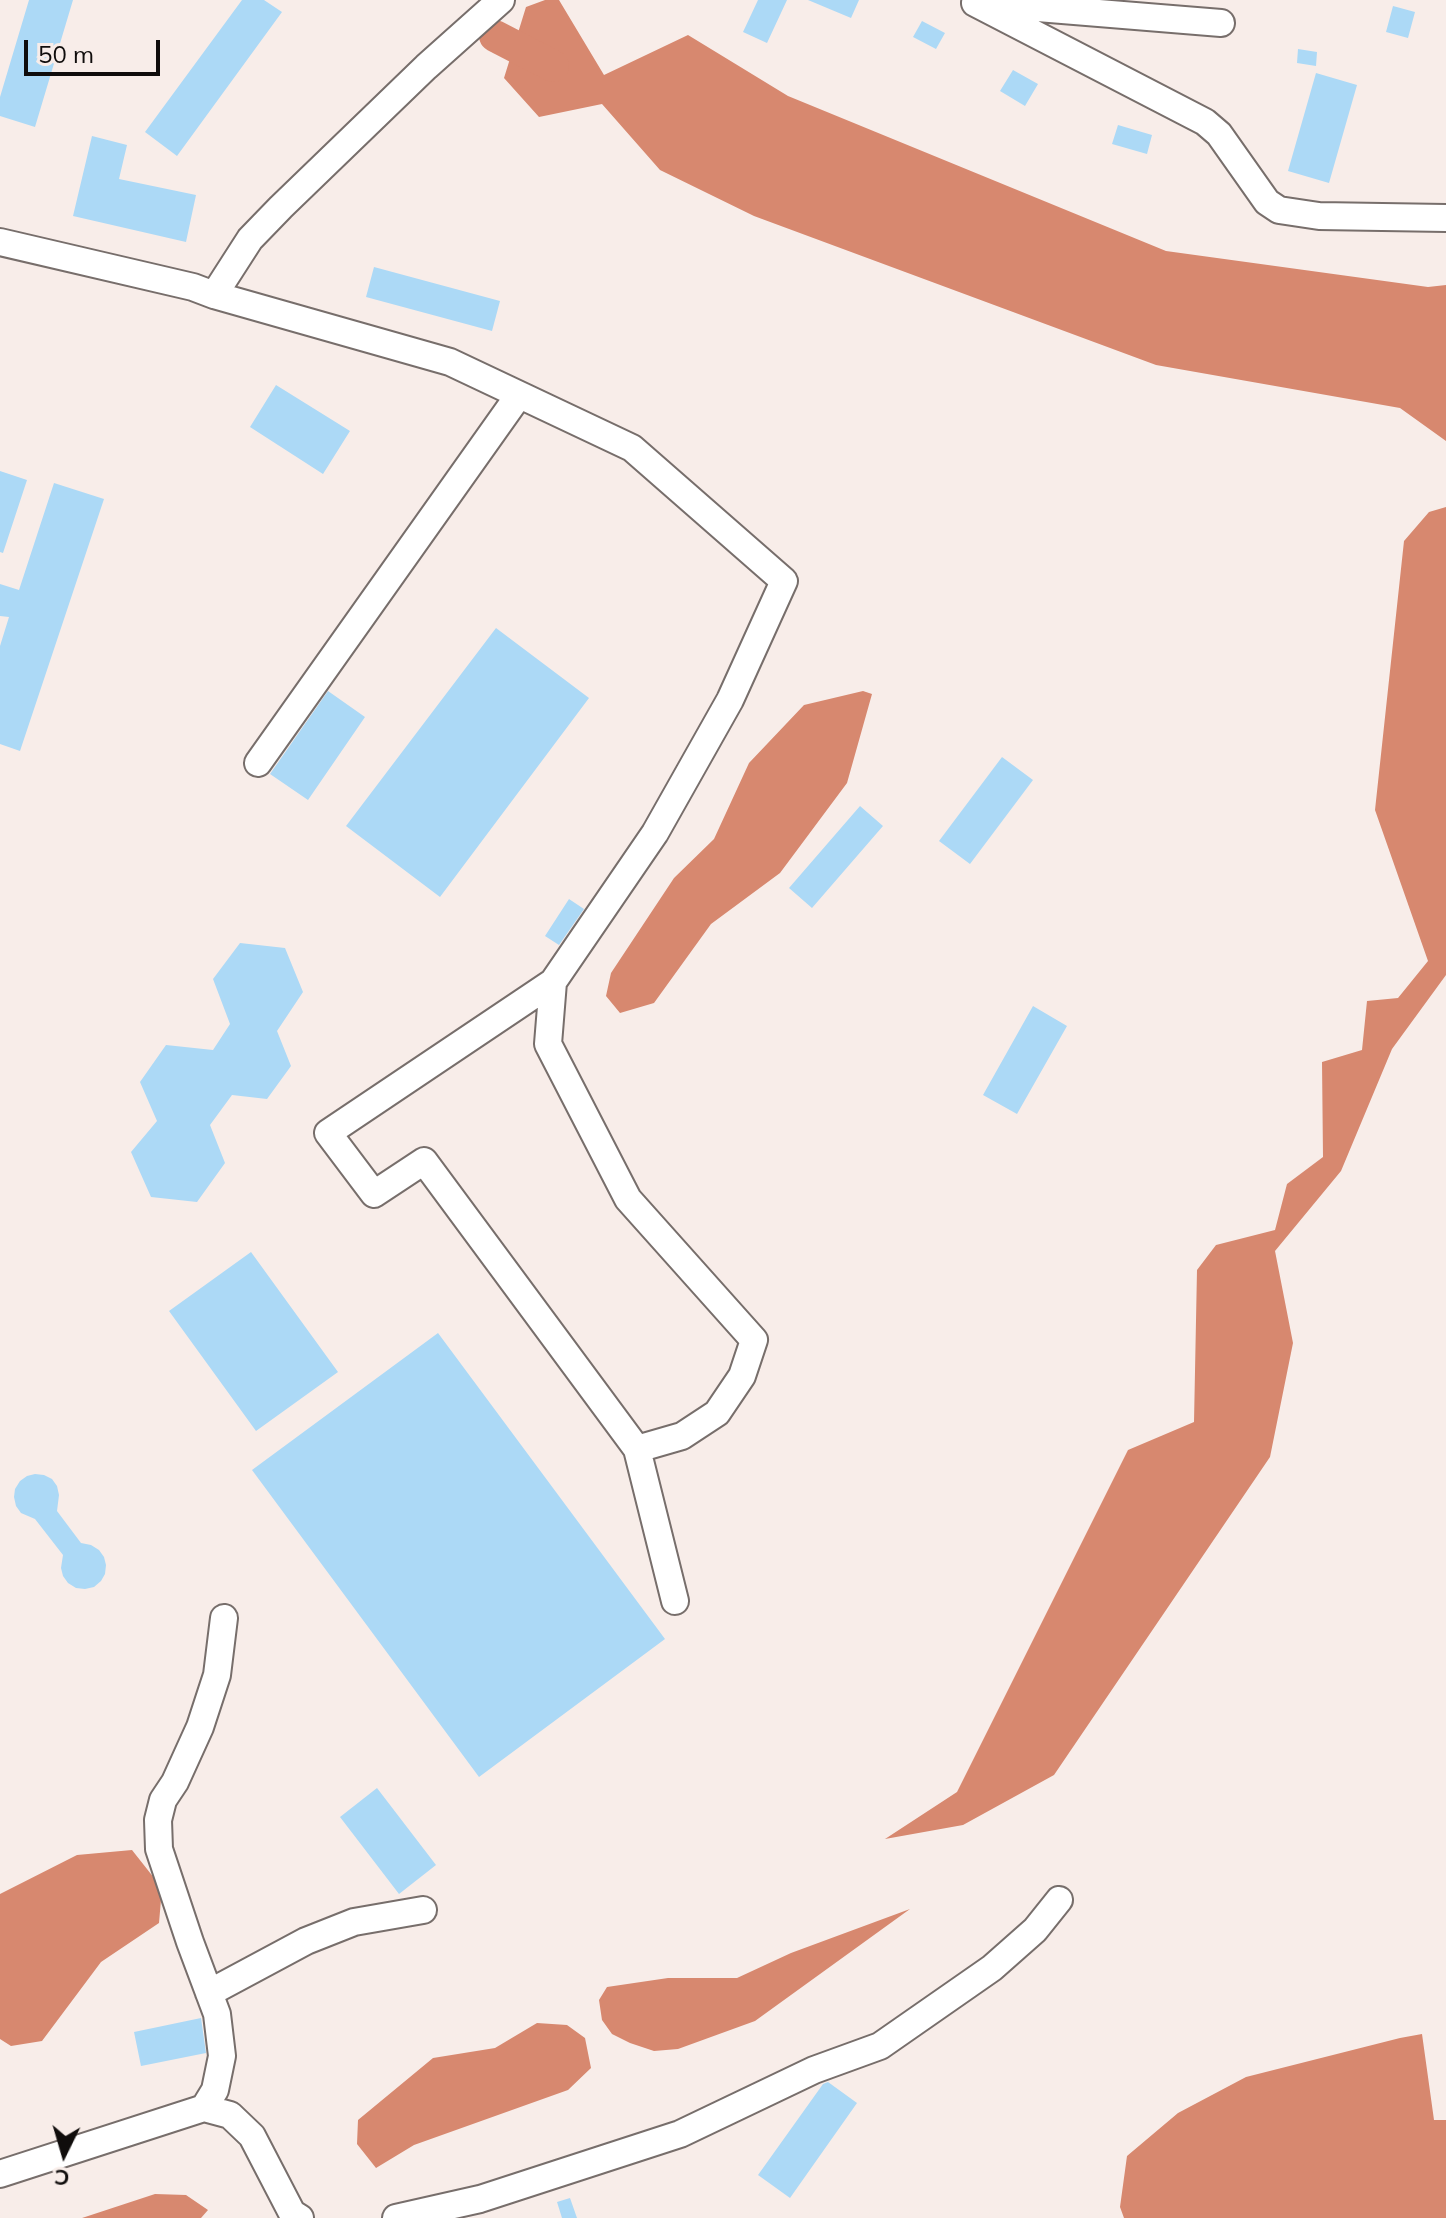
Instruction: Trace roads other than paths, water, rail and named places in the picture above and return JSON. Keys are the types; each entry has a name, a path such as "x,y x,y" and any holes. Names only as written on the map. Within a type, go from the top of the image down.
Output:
{"street":[{"path":"214,295 250,239 281,207 426,67 501,0"},
{"path":"970,2 1221,23"},
{"path":"970,2 1205,122 1219,134 1267,202 1279,210 1319,216 1446,218"},
{"path":"0,242 193,287 450,362 632,448 784,581 730,700 655,833 553,982 328,1133 374,1194 424,1161 637,1449 675,1601"},
{"path":"258,763 519,395"},
{"path":"553,982 548,1044 628,1199 754,1340 742,1376 717,1413 682,1436 637,1449"},
{"path":"204,2108 215,2090 222,2056 217,2014 159,1849 158,1820 163,1800 175,1782 200,1727 217,1675 224,1618"},
{"path":"396,2218 484,2208 680,2134 814,2070 880,2046 992,1968 1035,1930 1059,1900"},
{"path":"209,1993 306,1941 354,1922 423,1910"},
{"path":"0,2174 204,2108 230,2115 252,2136 292,2213 300,2218"}],"waterway":[{"path":"495,36 553,66"}]}
